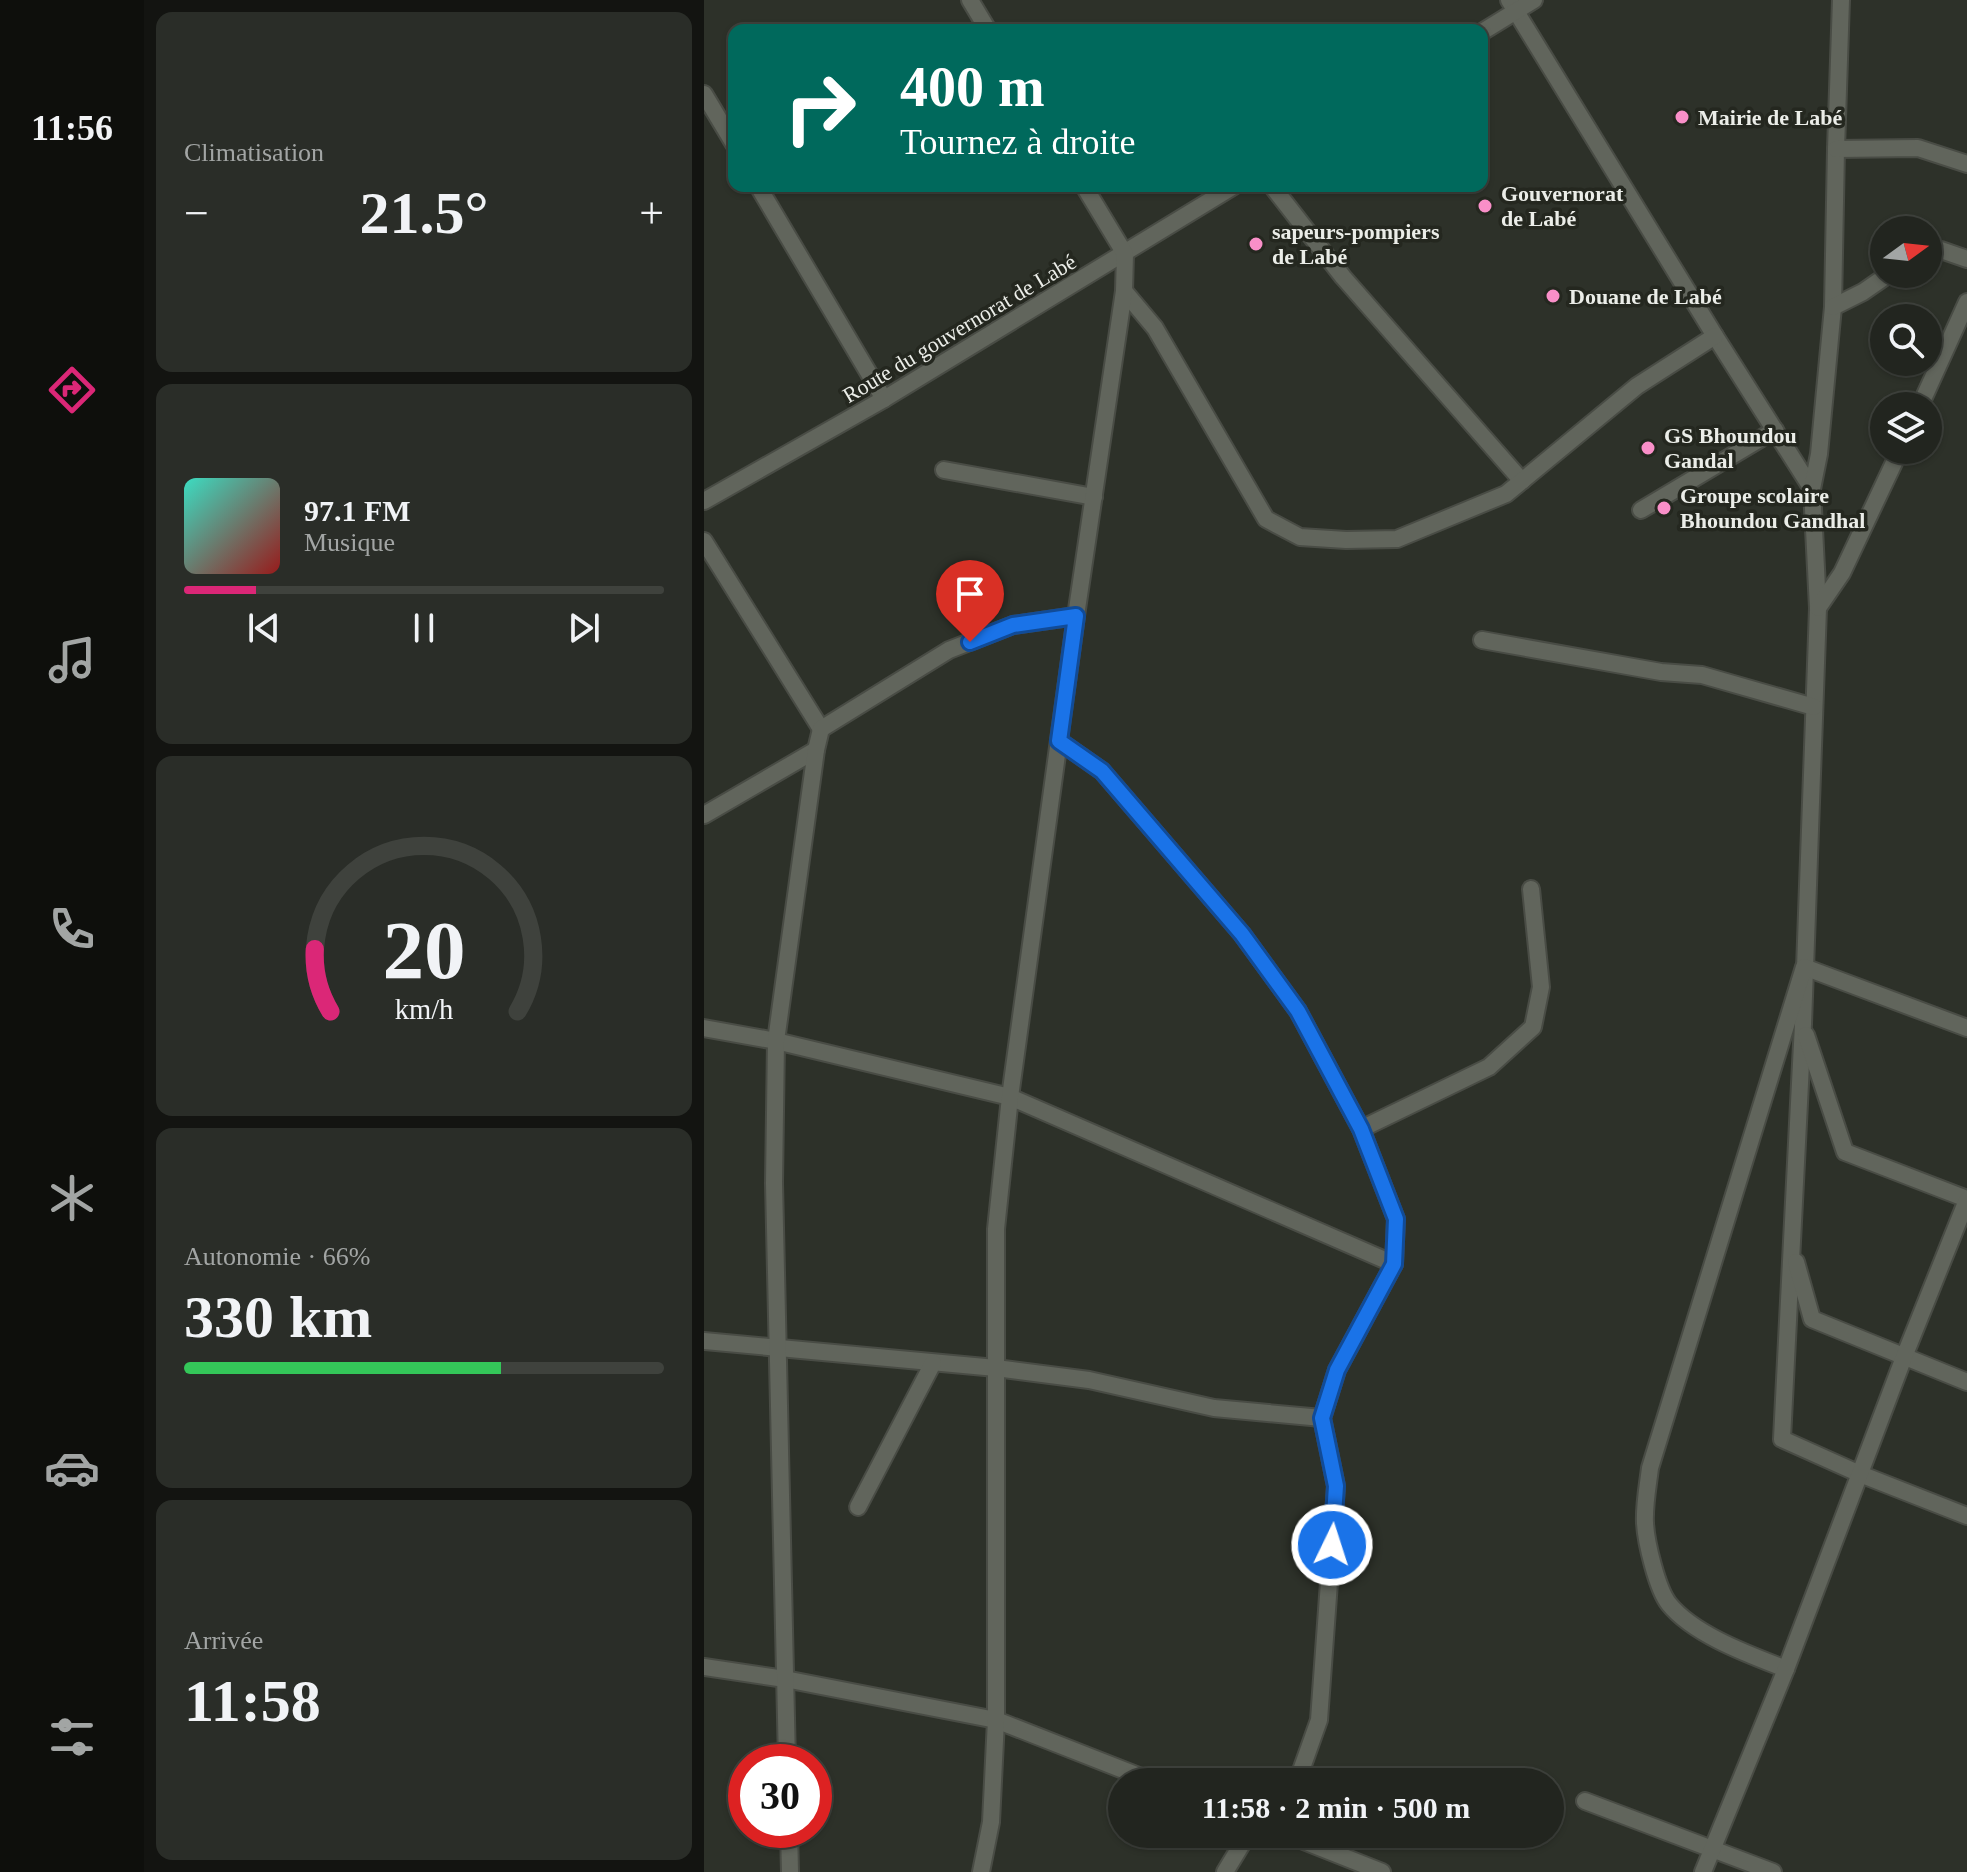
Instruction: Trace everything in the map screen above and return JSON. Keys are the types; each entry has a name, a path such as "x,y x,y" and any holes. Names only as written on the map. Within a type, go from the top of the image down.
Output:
{"street":[{"path":"970,0 984,24"},
{"path":"1488,27 1512,6 1534,0"},
{"path":"1841,0 1833,307 1819,454 1812,489 1818,608 1803,1024 1782,1439 1967,1516"},
{"path":"1512,6 1812,489"},
{"path":"704,94 728,134"},
{"path":"1836,149 1918,148 1967,164"},
{"path":"762,192 884,399"},
{"path":"981,1872 991,1822 996,1720 996,1229 1010,1097 1124,291 1125,254 1088,192"},
{"name":"Route du gouvernorat de Labé","path":"704,501 884,399 1224,192"},
{"path":"1277,192 1343,277 1522,481"},
{"path":"1942,250 1967,259"},
{"path":"1833,307 1870,287"},
{"path":"1124,291 1155,328 1266,519 1300,537 1397,539 1506,494 1637,386 1715,336"},
{"path":"1926,392 1967,302"},
{"path":"1641,510 1775,430"},
{"path":"1818,608 1842,573 1893,464"},
{"path":"944,470 1094,497"},
{"path":"704,541 821,729"},
{"path":"787,1744 774,1183 776,1041 821,729 949,650 1013,625 1076,616"},
{"path":"1482,640 1661,672 1702,675 1814,707"},
{"path":"1059,741 1102,771 1242,934 1298,1011 1361,1129 1396,1219 1394,1264 1337,1370 1322,1418 1336,1486 1319,1720 1302,1768"},
{"path":"704,815 816,750"},
{"path":"1361,1129 1489,1067 1533,1027 1541,987 1531,889"},
{"path":"1804,967 1967,1028"},
{"path":"1786,1669 1735,1648 1692,1625 1668,1603 1652,1565 1645,1522 1650,1468 1804,967"},
{"path":"1703,1872 1786,1669 1967,1200 1845,1152 1803,1024"},
{"path":"704,1028 776,1041 1010,1097 1394,1264"},
{"path":"1791,1248 1812,1319 1967,1382"},
{"path":"704,1341 996,1368 1089,1380 1214,1408 1322,1418"},
{"path":"858,1507 933,1363"},
{"path":"704,1667 785,1679 996,1720 1118,1768"},
{"path":"1585,1801 1773,1872"},
{"path":"789,1848 790,1872"},
{"path":"1225,1872 1240,1848"},
{"path":"1321,1848 1382,1872"}],"place":[{"name":"Mairie de Labé","path":"1682,117"},
{"name":"Gouvernorat de Labé","path":"1485,206"},
{"name":"sapeurs-pompiers de Labé","path":"1256,244"},
{"name":"Douane de Labé","path":"1553,296"},
{"name":"GS Bhoundou Gandal","path":"1648,448"},
{"name":"Groupe scolaire Bhoundou Gandhal","path":"1664,508"}],"route":[{"path":"970,642 1013,625 1076,616 1059,741 1102,771 1242,934 1298,1011 1361,1129 1396,1219 1394,1264 1337,1370 1322,1418 1336,1486 1332,1545"}]}
